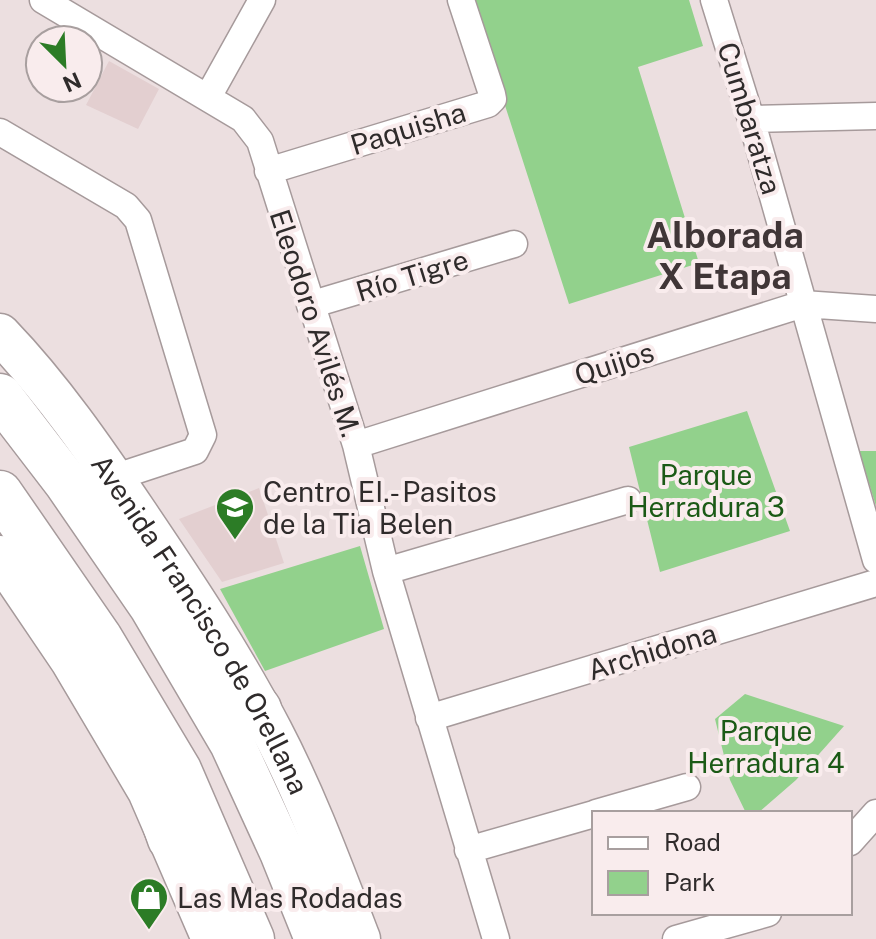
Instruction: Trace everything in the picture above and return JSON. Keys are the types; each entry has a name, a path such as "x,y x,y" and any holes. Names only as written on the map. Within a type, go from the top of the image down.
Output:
{"highway":[{"name":"Avenida Francisco de Orellana","path":"0,396 66,482 152,607 232,743 282,852 317,939"},
{"path":"0,493 100,638 179,770 252,939"},
{"path":"103,535 188,617 259,709"},
{"path":"100,638 170,839"}],"main road":[{"name":"Avenida Francisco de Orellana","path":"0,334 18,353 113,478 191,593 272,732 323,844 360,939"},
{"path":"0,556 71,661 148,791 212,939"}],"street":[{"path":"208,97 262,0"},
{"name":"Paquisha","path":"268,171 488,104 493,99 492,94 461,0"},
{"name":"Cumbaratza","path":"714,0 751,119 876,560"},
{"name":"Eleodoro Avilés M.","path":"54,3 243,119 260,141 356,445 386,571 496,939"},
{"path":"751,119 876,116"},
{"path":"0,132 126,206 138,220 203,435 195,451 113,478"},
{"name":"Río Tigre","path":"310,305 514,244"},
{"name":"Quijos","path":"356,445 803,304 876,309"},
{"path":"386,571 628,500"},
{"name":"Archidona","path":"429,718 876,583"},
{"path":"602,811 687,787"},
{"path":"852,840 876,813"},
{"path":"468,850 592,814"},
{"path":"676,939 761,915"}],"shaded area":[{"path":"109,61 159,89 138,129 86,105 104,104 104,71"},
{"name":"Centro EI.- Pasitos de la Tia Belen","path":"259,488 284,563 222,582 179,519"}],"green space":[{"path":"471,0 689,0 703,46 638,67 699,263 569,304"},
{"name":"Parque Herradura 3","path":"747,411 790,531 660,572 629,447"},
{"path":"859,451 876,451 876,506"},
{"path":"360,546 384,629 265,671 220,589"},
{"name":"Parque Herradura 4","path":"745,694 844,726 796,780 760,811 745,811 730,780 715,719"}],"place":[{"name":"Centro EI.- Pasitos de la Tia Belen","path":"235,541"},
{"name":"Las Mas Rodadas","path":"149,931"}],"district":[{"name":"Alborada X Etapa","path":"725,256"}]}
